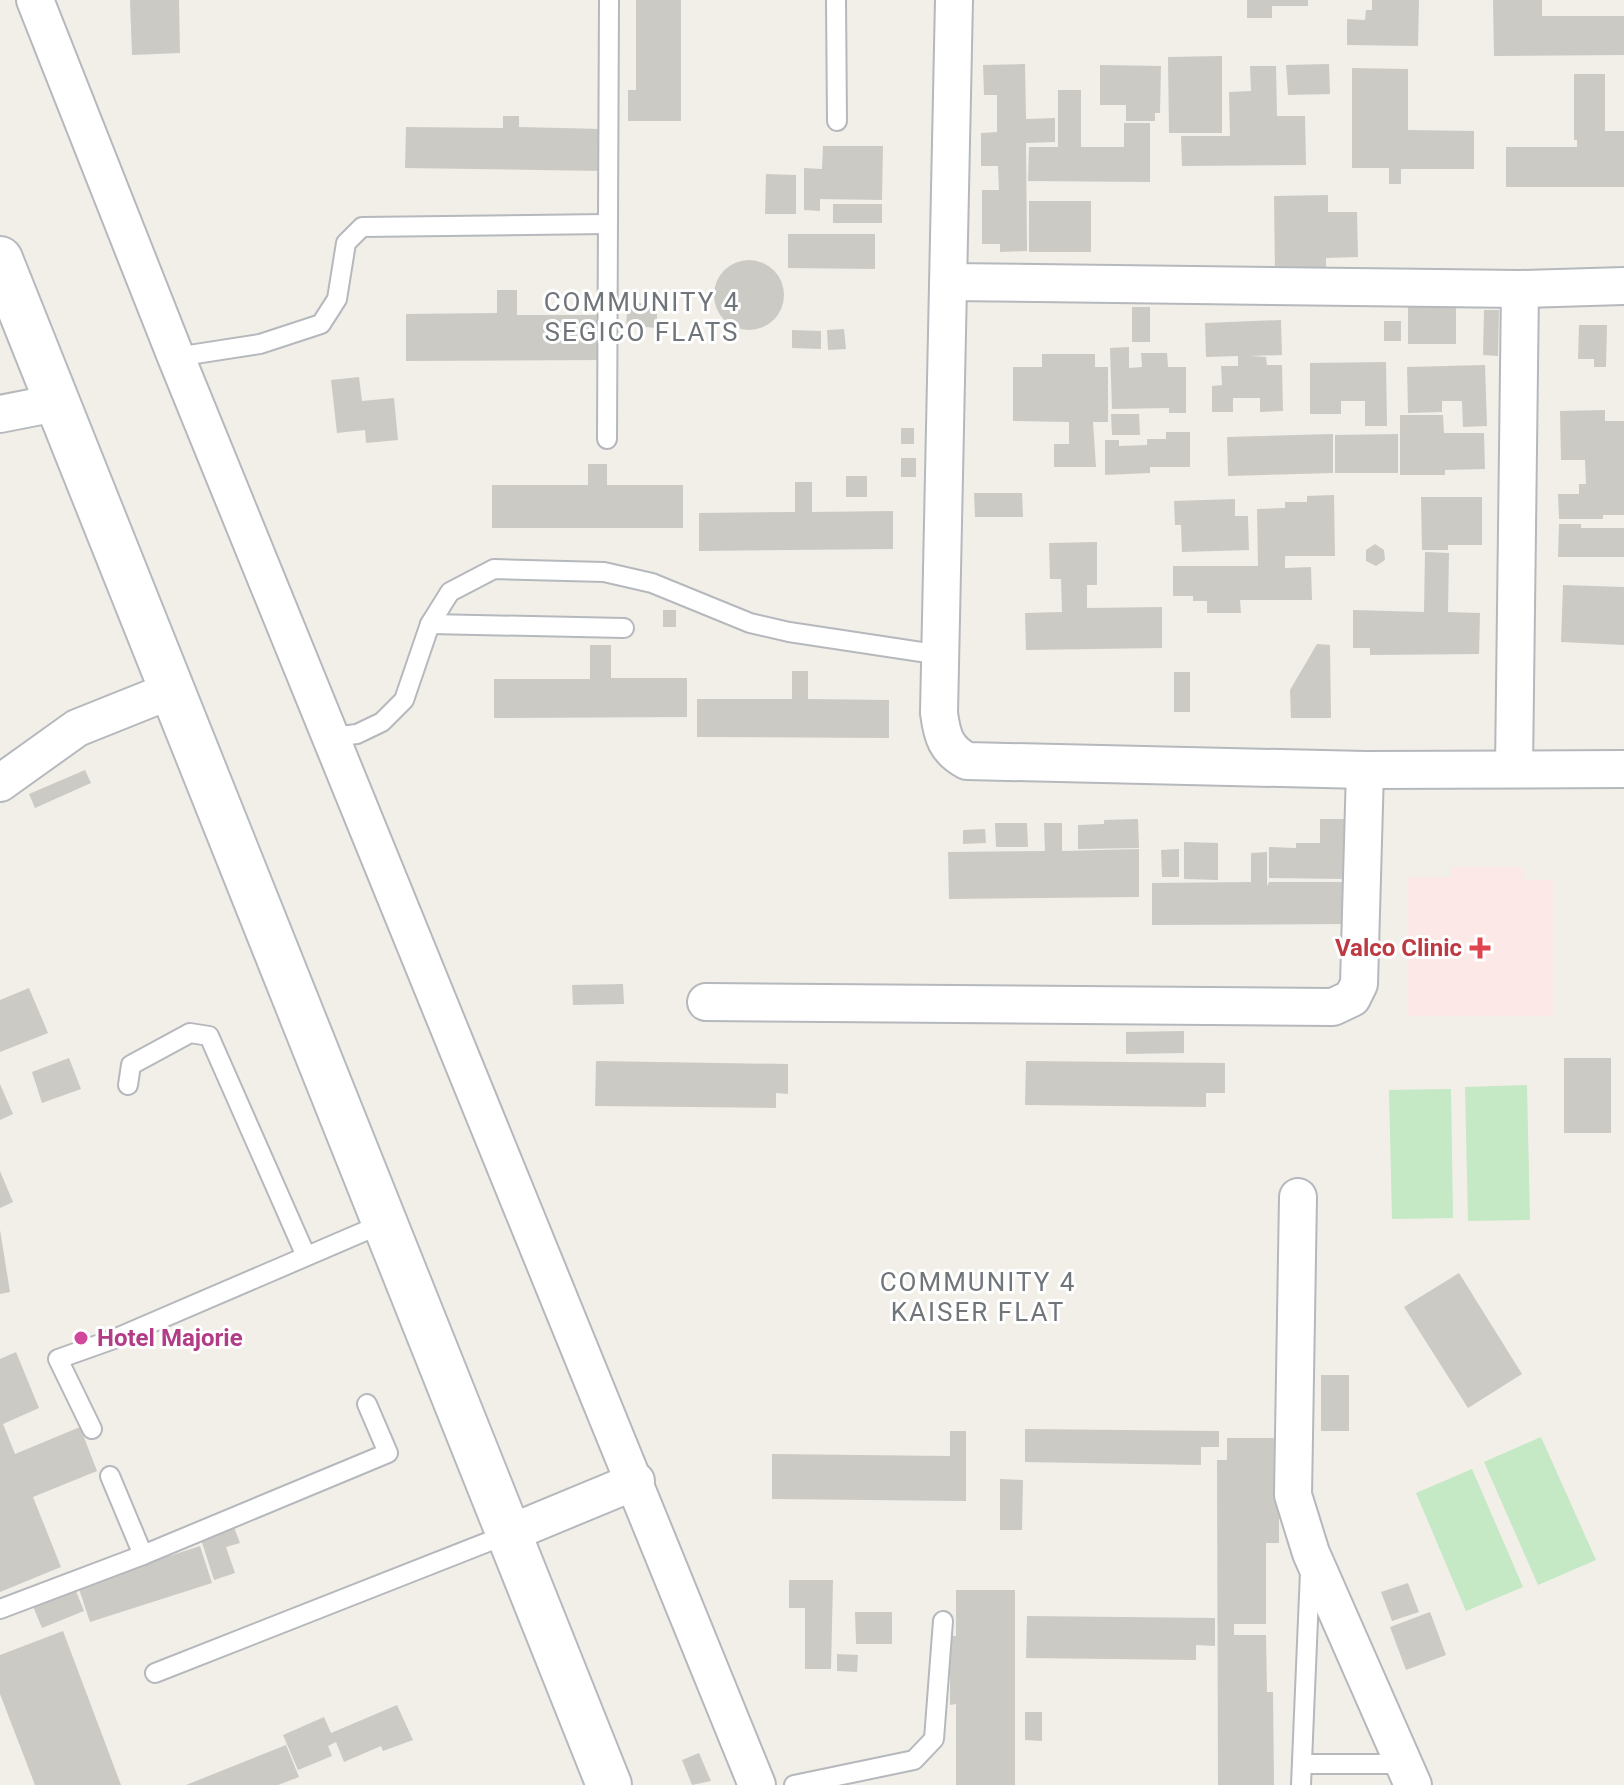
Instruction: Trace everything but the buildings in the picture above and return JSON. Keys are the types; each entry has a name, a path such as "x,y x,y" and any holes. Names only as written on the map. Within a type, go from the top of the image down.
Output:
{"main road":[{"path":"0,259 609,1785"}],"street":[{"path":"36,0 176,357 636,1481 757,1785"},
{"path":"954,0 941,655 941,729 952,754 967,761 1365,770 1624,769"},
{"path":"949,282 1520,289 1624,286"},
{"path":"1514,769 1520,289"},
{"path":"0,414 56,403"},
{"path":"0,783 77,728 172,690"},
{"path":"706,1002 1333,1007 1352,998 1359,984 1365,770"},
{"path":"1298,1197 1293,1495 1311,1553 1409,1775"},
{"path":"508,1534 636,1481"}],"lane":[{"path":"607,439 609,0"},
{"path":"836,0 837,121"},
{"path":"176,357 260,344 321,324 337,299 346,243 362,227 607,224"},
{"path":"332,737 357,734 382,722 404,700 430,624 450,592 494,569 604,572 652,583 750,623 789,632 941,655"},
{"path":"430,624 624,628"},
{"path":"128,1085 131,1065 190,1033 209,1036 306,1256"},
{"path":"92,1429 58,1359 114,1339 384,1223"},
{"path":"0,1609 143,1555 388,1453 367,1404"},
{"path":"110,1476 143,1555"},
{"path":"155,1673 508,1534"},
{"path":"1301,1785 1311,1553"},
{"path":"794,1785 914,1760 934,1739 943,1621"},
{"path":"1302,1764 1409,1775"}],"shaded area":[{"name":"Valco Clinic","path":"1452,867 1522,867 1523,880 1553,880 1553,1016 1407,1016 1407,877 1452,877"}],"green space":[{"path":"1527,1085 1530,1220 1468,1221 1465,1087"},
{"path":"1451,1089 1453,1218 1392,1219 1389,1090"},
{"path":"1541,1437 1596,1560 1538,1585 1484,1462"},
{"path":"1472,1469 1523,1587 1466,1611 1416,1493"}],"place":[{"name":"Valco Clinic","path":"1480,948"},
{"name":"Hotel Majorie","path":"81,1338"}],"district":[{"name":"COMMUNITY 4 SEGICO FLATS","path":"642,317"},
{"name":"COMMUNITY 4 KAISER FLAT","path":"978,1297"}]}
